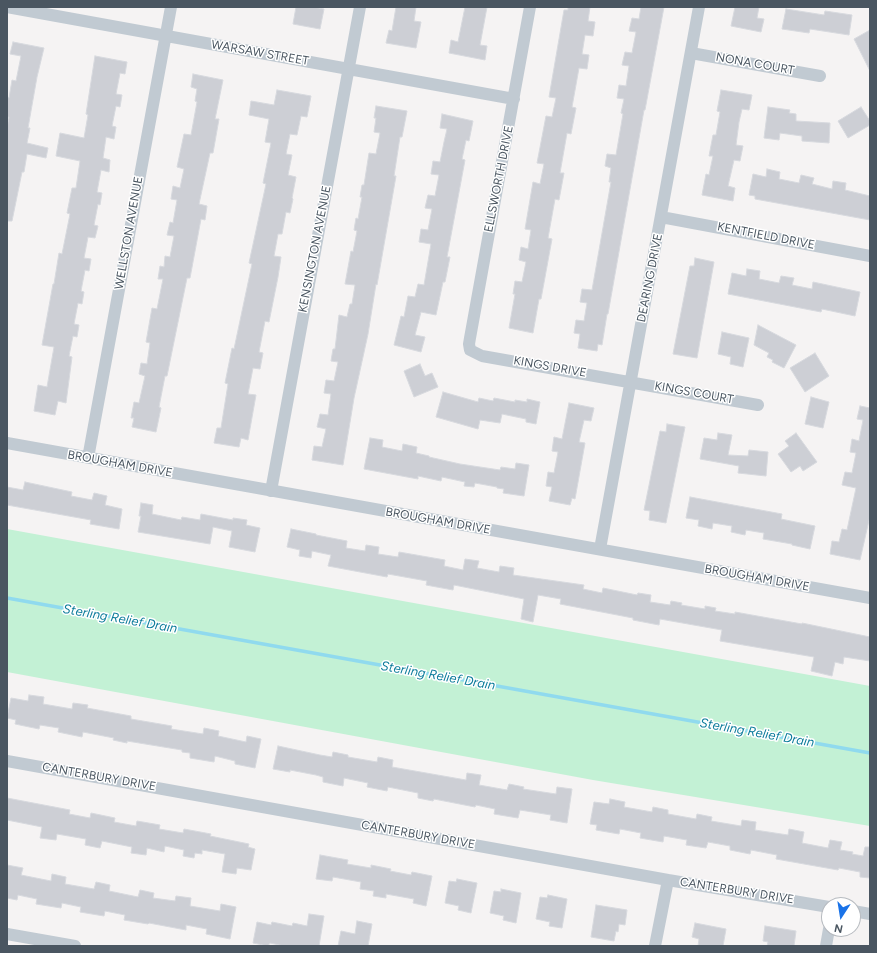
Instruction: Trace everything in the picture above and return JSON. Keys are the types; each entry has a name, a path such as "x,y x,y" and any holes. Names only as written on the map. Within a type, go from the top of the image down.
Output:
{"street":[{"name":"WARSAW STREET","path":"7,7 514,99"},
{"name":"WELLSTON AVENUE","path":"88,458 171,7"},
{"name":"KENSINGTON AVENUE","path":"271,491 360,7"},
{"name":"ELLSWORTH DRIVE","path":"470,350 470,338 530,7"},
{"name":"DEARING DRIVE","path":"600,549 699,7"},
{"name":"NONA COURT","path":"691,53 820,76"},
{"name":"KENTFIELD DRIVE","path":"661,217 870,256"},
{"name":"KINGS DRIVE","path":"470,350 482,356 630,382"},
{"name":"KINGS COURT","path":"630,382 758,405"},
{"name":"BROUGHAM DRIVE","path":"7,443 870,598"},
{"name":"CANTERBURY DRIVE","path":"7,761 668,880 821,906"},
{"path":"655,946 668,880"},
{"path":"7,934 75,946"}],"green space":[{"name":"Sterling Relief Drain","path":"7,529 870,686 870,826 593,780 7,672"}],"building":[{"path":"296,7 313,7 324,9 320,29 293,24"},
{"path":"396,7 416,7 414,21 421,22 416,48 386,43 389,30 392,31"},
{"path":"465,7 487,7 480,45 487,46 485,60 449,53 451,40 458,42"},
{"path":"568,7 590,7 588,21 595,22 593,36 585,35 582,54 589,55 587,69 579,68 572,107 576,108 571,134 567,133 560,173 564,173 559,200 555,199 548,238 552,239 533,333 509,328 515,294 513,294 515,281 522,282 526,262 519,260 521,247 528,249 531,230 525,229 533,182 540,184 544,164 537,163 546,116 552,117 556,98 549,97 564,10 568,10"},
{"path":"641,7 664,7 602,345 598,344 597,351 578,348 580,334 574,333 576,320 584,321 587,303 580,302 582,289 592,290 611,182 609,182 611,168 605,166 607,154 616,155 623,114 621,113 624,99 617,98 619,85 626,86 629,66 622,65 625,52 632,53 636,32 629,31 632,18 639,19"},
{"path":"735,7 759,7 757,18 764,19 761,32 731,26"},
{"path":"786,9 824,15 825,11 852,15 849,35 810,29 809,33 782,29"},
{"path":"870,30 870,71 854,39"},
{"path":"13,42 44,48 37,77 28,128 30,128 27,143 48,148 46,158 27,154 12,221 7,221 7,128 9,117 7,117 7,97 9,98 12,80 16,81 21,56 10,54"},
{"path":"95,56 127,62 125,74 120,73 116,94 122,95 120,107 116,106 112,126 116,127 114,139 106,137 103,158 110,160 109,172 101,170 97,192 102,193 100,205 98,204 94,225 98,226 95,238 88,237 84,258 91,259 89,271 85,270 81,291 84,292 82,304 78,303 74,324 79,325 77,337 73,336 69,356 72,357 66,403 58,401 55,415 34,411 38,385 47,387 54,347 42,345 59,253 62,254 70,214 67,213 72,188 76,188 80,161 56,156 60,133 84,138 88,115 86,114"},
{"path":"193,74 223,80 215,119 219,119 213,153 210,153 199,204 207,206 205,220 201,219 190,278 187,278 167,376 165,376 156,432 132,427 134,418 131,418 134,402 139,403 145,376 139,374 141,363 147,364 150,343 146,342 152,308 157,309 163,279 158,279 160,266 164,267 165,256 170,257 174,236 167,235 170,222 173,223 177,200 171,199 173,186 180,188 184,169 177,167 184,134 191,135 197,102 195,101 197,89 191,87"},
{"path":"277,90 311,96 307,117 301,116 297,135 290,134 286,154 292,155 288,175 296,177 293,199 290,213 286,212 282,234 278,234 274,256 281,257 278,277 269,322 265,321 259,352 263,353 260,369 253,368 248,394 256,395 248,440 241,438 239,447 214,443 217,428 221,428 228,384 225,383 232,348 234,349 252,264 249,263 266,184 263,183 271,143 265,142 269,119 249,115 251,101 274,105"},
{"path":"721,90 752,95 749,110 742,109 739,122 736,145 743,146 740,161 734,160 728,186 735,188 733,201 702,195 706,174 709,175 713,156 709,156 713,135 716,135 720,112 717,111"},
{"path":"376,106 407,111 402,137 400,137 394,176 396,176 368,334 354,398 343,465 312,460 314,446 322,447 326,429 317,427 320,414 328,415 331,394 324,393 326,380 334,381 338,362 331,361 333,349 335,349 339,315 347,317 350,304 352,304 355,285 345,284 351,251 353,252 357,231 354,230 356,218 358,219 362,197 360,197 362,185 364,185 369,153 376,154 380,133 374,132"},
{"path":"768,107 790,110 789,113 796,114 796,121 830,123 829,143 802,141 802,136 780,133 779,140 764,138"},
{"path":"861,107 870,121 870,125 848,138 838,121"},
{"path":"442,114 473,121 469,141 466,140 462,159 465,160 447,257 450,257 445,282 443,282 436,315 421,312 415,335 425,337 421,352 394,345 401,316 404,317 408,296 415,297 418,284 424,285 431,244 419,242 421,229 428,230 432,209 425,208 428,195 435,196 439,175 431,174 433,161 440,162 447,129 440,128"},
{"path":"767,169 780,172 779,179 799,183 801,175 814,178 812,184 832,189 833,181 846,183 845,190 870,196 870,220 755,199 755,196 749,195 753,174 766,177"},
{"path":"695,258 714,262 697,358 673,354 690,266 694,266"},
{"path":"747,269 760,271 759,279 779,283 781,276 794,278 792,285 812,289 813,282 860,292 855,316 822,309 821,312 728,294 732,273 746,276"},
{"path":"758,325 796,345 784,368 772,362 773,360 767,357 769,353 754,345"},
{"path":"722,332 749,338 743,367 730,364 731,357 718,354"},
{"path":"815,353 829,376 805,392 790,368"},
{"path":"420,364 425,376 432,373 438,387 414,397 404,371"},
{"path":"443,392 478,402 479,398 493,401 494,398 515,402 515,400 527,402 527,399 540,402 536,424 526,422 526,419 502,414 500,423 480,420 478,429 436,417"},
{"path":"811,397 829,402 823,428 805,424"},
{"path":"569,403 594,408 591,421 584,420 579,442 585,443 575,499 572,498 570,505 549,501 552,487 546,486 548,472 554,473 558,452 552,451 554,437 562,439"},
{"path":"860,406 870,408 870,516 860,560 830,554 832,541 839,542 842,529 847,530 856,488 842,485 845,472 852,473 856,453 850,452 852,439 859,441 863,420 857,419"},
{"path":"667,424 685,427 666,523 649,520 650,511 644,510 660,431 666,432"},
{"path":"718,433 732,435 728,455 748,456 749,450 768,452 766,476 738,473 739,466 700,459 704,438 717,440"},
{"path":"796,433 817,462 803,471 800,466 791,472 778,454 789,446 785,441"},
{"path":"370,438 383,440 382,447 402,451 403,444 417,447 416,453 460,464 500,470 501,467 515,469 516,463 529,465 524,496 503,493 504,489 475,483 474,487 464,486 465,482 442,477 441,481 418,476 418,479 364,469"},
{"path":"25,482 72,492 71,496 92,500 94,493 107,496 105,505 122,509 119,529 90,524 91,520 7,505 7,487 23,490"},
{"path":"690,497 782,514 781,519 815,526 810,549 763,539 764,533 746,530 745,535 731,532 732,526 713,523 712,529 698,526 699,520 686,518"},
{"path":"141,503 153,505 152,514 181,520 182,517 200,520 201,514 233,520 233,518 247,520 246,525 260,528 255,552 229,547 232,531 213,527 210,544 138,532 141,516 139,516"},
{"path":"291,529 347,541 346,548 365,551 366,545 379,547 378,554 398,557 399,552 445,560 444,566 463,570 465,559 479,561 477,568 499,572 500,566 514,568 513,575 584,585 583,589 602,593 603,588 637,595 638,593 651,595 650,602 670,605 671,601 682,603 681,605 705,609 705,606 716,608 715,611 735,614 735,612 802,623 870,637 870,661 844,657 843,664 835,662 832,676 811,671 814,657 720,641 722,630 660,619 659,625 633,620 633,618 560,604 561,599 538,595 533,622 521,619 524,599 454,585 453,590 426,585 427,581 388,574 387,577 328,566 331,555 312,551 311,558 299,556 300,550 287,547"},
{"path":"29,695 44,697 43,704 72,709 73,703 88,705 87,708 131,716 131,719 172,726 171,729 203,734 204,728 219,731 218,736 246,742 247,736 261,739 255,768 235,764 235,761 215,756 214,762 190,758 190,753 182,752 182,750 127,741 127,743 113,740 114,738 83,732 82,737 58,732 59,728 40,725 39,729 15,724 16,720 7,718 11,698 28,701"},
{"path":"278,746 332,757 333,752 348,755 348,757 377,762 378,757 393,760 392,767 466,780 467,773 481,775 479,785 507,790 509,784 524,787 523,789 556,794 557,787 572,789 567,823 550,820 551,815 520,810 518,818 494,814 495,809 476,805 475,807 434,799 433,801 418,798 418,793 388,787 387,791 367,787 368,783 344,778 343,786 323,782 323,777 316,775 290,770 290,772 273,769"},
{"path":"7,798 70,810 69,814 90,818 91,813 115,818 114,822 136,826 137,821 160,825 159,829 183,833 184,829 249,844 248,847 255,849 251,870 237,868 236,874 222,872 225,854 202,850 202,854 195,853 194,858 183,856 184,850 165,846 164,852 147,848 146,855 131,853 132,847 102,841 100,848 85,845 86,839 57,834 56,840 40,838 42,827 7,820"},
{"path":"610,799 625,802 624,807 652,812 653,807 668,810 668,814 696,819 697,814 712,817 711,821 741,826 742,820 756,822 755,830 788,835 789,829 804,832 802,843 828,848 830,840 842,842 840,850 853,852 852,854 863,856 865,847 870,847 870,878 860,877 860,872 839,868 838,870 776,859 777,855 751,850 750,854 730,850 730,846 708,842 706,848 686,845 687,840 664,836 663,842 640,838 641,833 620,829 619,834 596,830 597,825 590,824 594,802 609,804"},
{"path":"320,855 348,860 347,864 371,868 371,865 391,869 390,871 411,875 412,872 432,876 426,906 413,903 414,899 386,894 386,898 373,896 374,891 360,889 361,882 333,877 332,881 316,879"},
{"path":"7,865 23,868 21,875 51,881 52,874 66,877 65,884 94,889 96,882 110,885 109,891 138,897 140,890 154,893 153,898 175,901 176,896 191,898 190,906 220,911 221,904 236,907 230,939 206,934 207,929 186,925 186,930 124,920 125,915 105,911 104,916 80,912 81,907 62,903 61,908 36,904 37,899 18,895 17,900 7,898"},
{"path":"457,879 477,883 471,913 458,910 459,906 445,903 449,881 456,882"},
{"path":"501,889 521,893 516,923 503,920 504,916 490,913 494,891 501,892"},
{"path":"548,895 567,899 562,928 549,926 550,922 536,919 540,897 547,898"},
{"path":"596,905 627,910 625,925 619,924 618,932 616,931 614,941 591,937"},
{"path":"309,914 324,916 319,946 284,946 270,943 268,946 253,943 257,922 271,925 272,922 292,926 293,923 307,926"},
{"path":"357,921 372,924 368,946 338,946 341,931 355,934"},
{"path":"695,923 726,929 723,946 698,946 699,939 692,937"},
{"path":"765,926 796,931 794,946 767,946 768,942 763,941"}],"waterway":[{"name":"Sterling Relief Drain","path":"7,598 870,753"}]}
